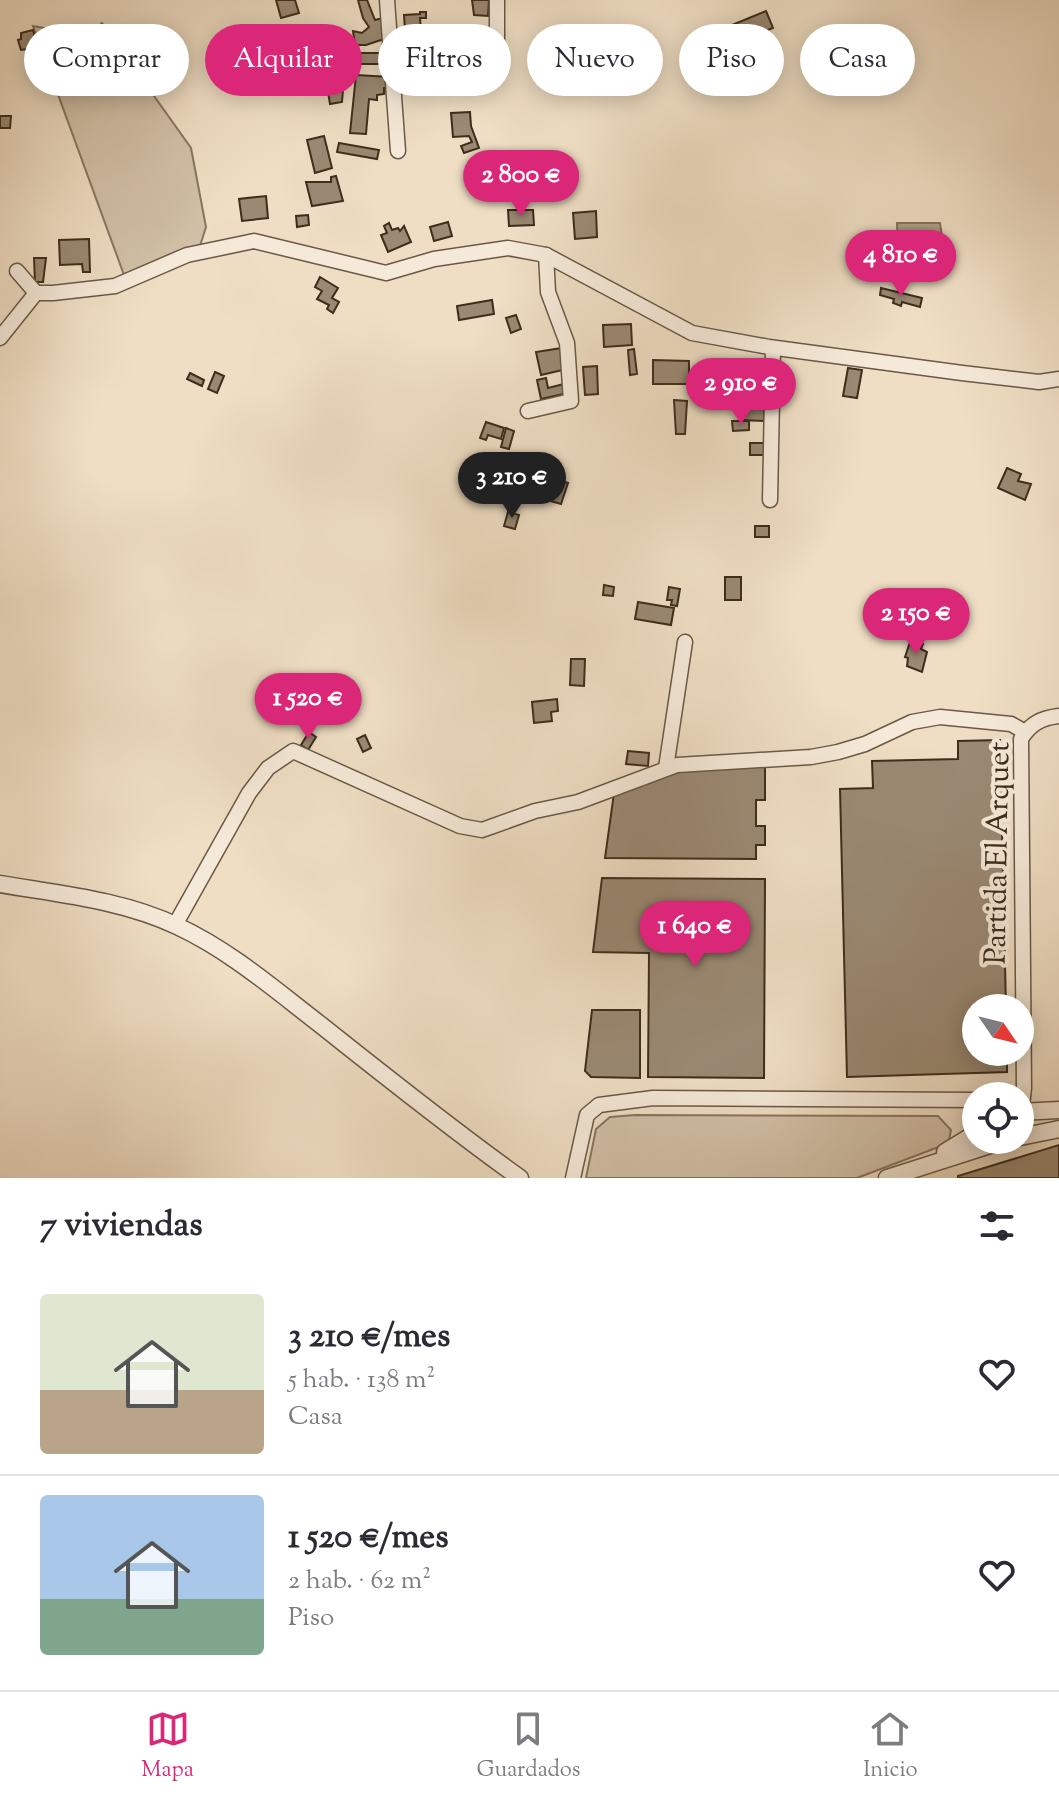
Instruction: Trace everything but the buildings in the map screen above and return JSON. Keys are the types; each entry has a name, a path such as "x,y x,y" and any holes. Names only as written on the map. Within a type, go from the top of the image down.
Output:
{"street":[{"path":"387,0 398,151"},
{"path":"497,0 497,24"},
{"path":"17,271 36,293 53,293 115,286 187,255 254,241 386,273 434,259 508,248 546,255 692,333 773,348 1039,382 1059,379"},
{"path":"528,411 571,401 567,343 548,292 546,255"},
{"path":"0,338 36,293"},
{"path":"770,500 773,348"},
{"path":"666,768 685,642"},
{"name":"Partida El Arquet","path":"1022,1082 1021,739 1029,726 1048,717 1059,716"},
{"path":"175,925 249,793 268,768 293,751 460,826 482,830 535,811 578,802 666,768 690,763 811,757 838,752 865,744 912,722 940,717 1011,724 1025,732"},
{"path":"0,884 101,902 175,925 214,946 255,974 520,1178"},
{"path":"573,1178 587,1115 599,1105 653,1098 962,1100"},
{"path":"1034,1109 1059,1110"},
{"path":"1034,1134 1059,1129"},
{"path":"923,1165 962,1141"},
{"path":"887,1178 962,1153"}],"shaded area":[{"path":"59,96 154,96 191,148 206,227 200,246 124,275"},
{"path":"897,223 940,223 944,250 898,251"},
{"path":"938,1116 951,1130 949,1140 936,1148 857,1178 586,1178 596,1129 610,1117"}]}
